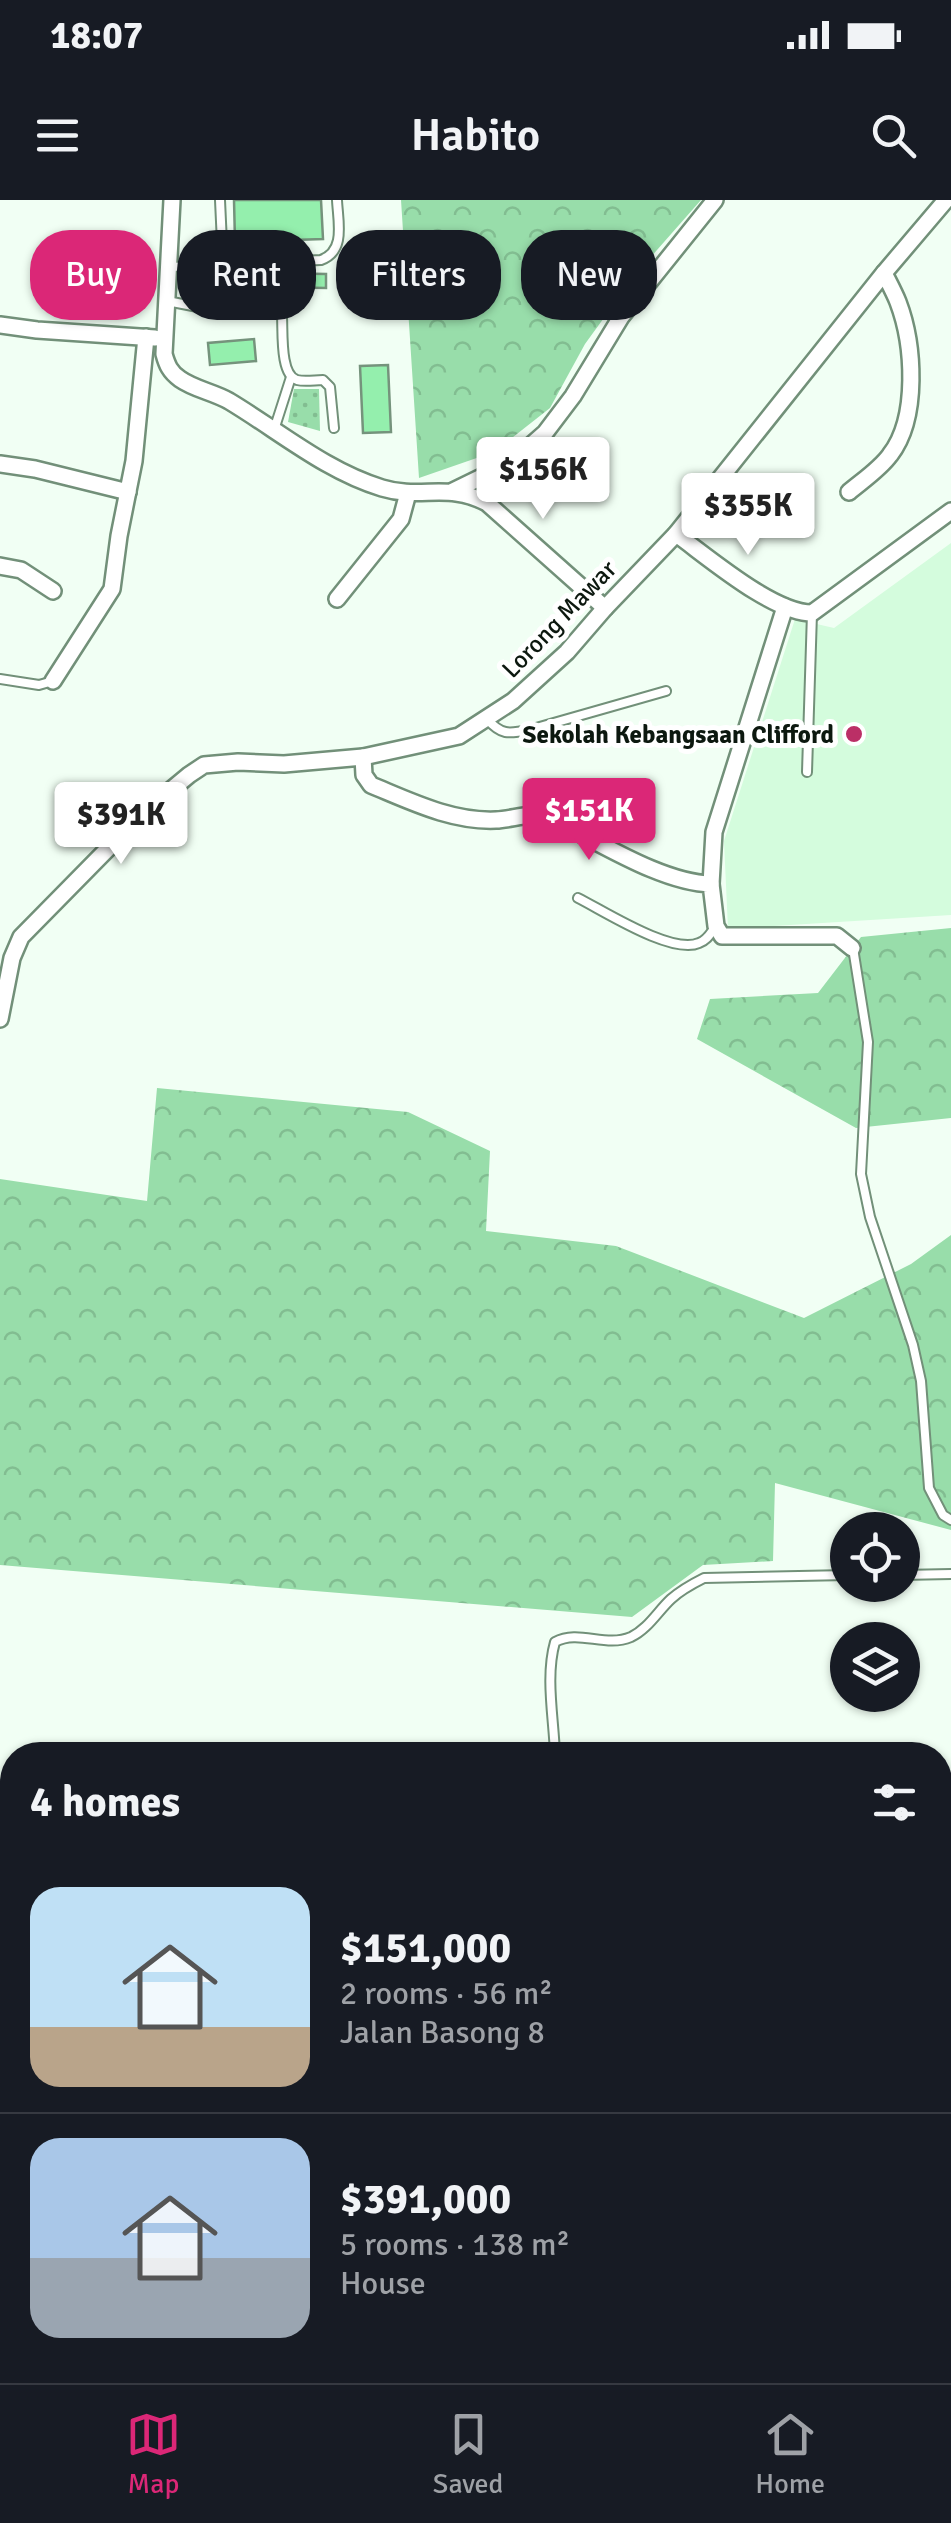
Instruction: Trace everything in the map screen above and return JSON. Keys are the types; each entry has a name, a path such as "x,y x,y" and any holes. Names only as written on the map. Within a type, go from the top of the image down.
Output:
{"street":[{"path":"172,200 164,354 168,368 178,378 225,399 349,477 408,493 470,494 488,503 605,608"},
{"path":"452,491 496,470 545,433 573,396 621,317 715,200"},
{"name":"Lorong Mawar","path":"0,1018 20,937 142,814 204,765 284,764 362,757 460,736 513,701 567,652 676,534 946,200"},
{"path":"849,492 890,457 909,413 906,336 898,302 884,273"},
{"path":"0,324 165,338"},
{"path":"53,681 112,589 134,460 146,337"},
{"path":"0,464 128,492"},
{"path":"337,599 400,519 408,493"},
{"path":"676,534 785,607 812,613 951,511"},
{"path":"0,566 21,570 53,591"},
{"path":"785,607 714,832 711,884 716,926 722,936 837,936 852,948"},
{"path":"362,757 364,775 370,785 445,814 495,820 538,814 671,876 711,884"}],"lane":[{"path":"220,200 221,230"},
{"path":"316,260 332,256 338,247 337,200"},
{"path":"170,267 177,267"},
{"path":"167,302 203,308 266,307 278,311 290,377 274,430"},
{"path":"290,377 323,380 330,387 334,428"},
{"path":"807,772 812,613"},
{"path":"0,679 39,684 53,681"},
{"path":"486,718 498,730 512,733 666,691"},
{"path":"578,898 682,946 696,945 716,926"},
{"path":"852,948 868,1042 860,1174 921,1381 928,1488 935,1504 951,1520"},
{"path":"920,1575 951,1574"},
{"path":"555,1742 555,1642 566,1636 604,1642 633,1636 671,1599 704,1578 830,1575"}],"shaded area":[{"name":"Sekolah Kebangsaan Clifford","path":"951,543 951,915 728,929 724,841 795,619 834,628"}],"green space":[{"path":"401,200 701,200 657,250 657,230 521,230 521,320 602,320 550,408 494,452 419,478 409,320 501,320 501,230 403,230"},
{"path":"294,389 319,389 320,431 288,422"},
{"path":"951,928 951,1118 856,1128 697,1039 710,999 818,993 861,937"},
{"path":"157,1088 408,1112 490,1151 486,1231 616,1246 804,1318 911,1264 951,1235 951,1530 920,1522 920,1512 884,1512 775,1483 773,1561 703,1565 632,1617 0,1565 0,1179 147,1201"}],"building":[{"path":"234,200 321,200 323,239 316,239 316,230 235,230"},
{"path":"316,274 326,274 326,288 316,288"},
{"path":"254,339 256,361 210,365 208,343"},
{"path":"388,365 391,432 363,433 360,366"}],"place":[{"name":"Sekolah Kebangsaan Clifford","path":"854,734"}]}
